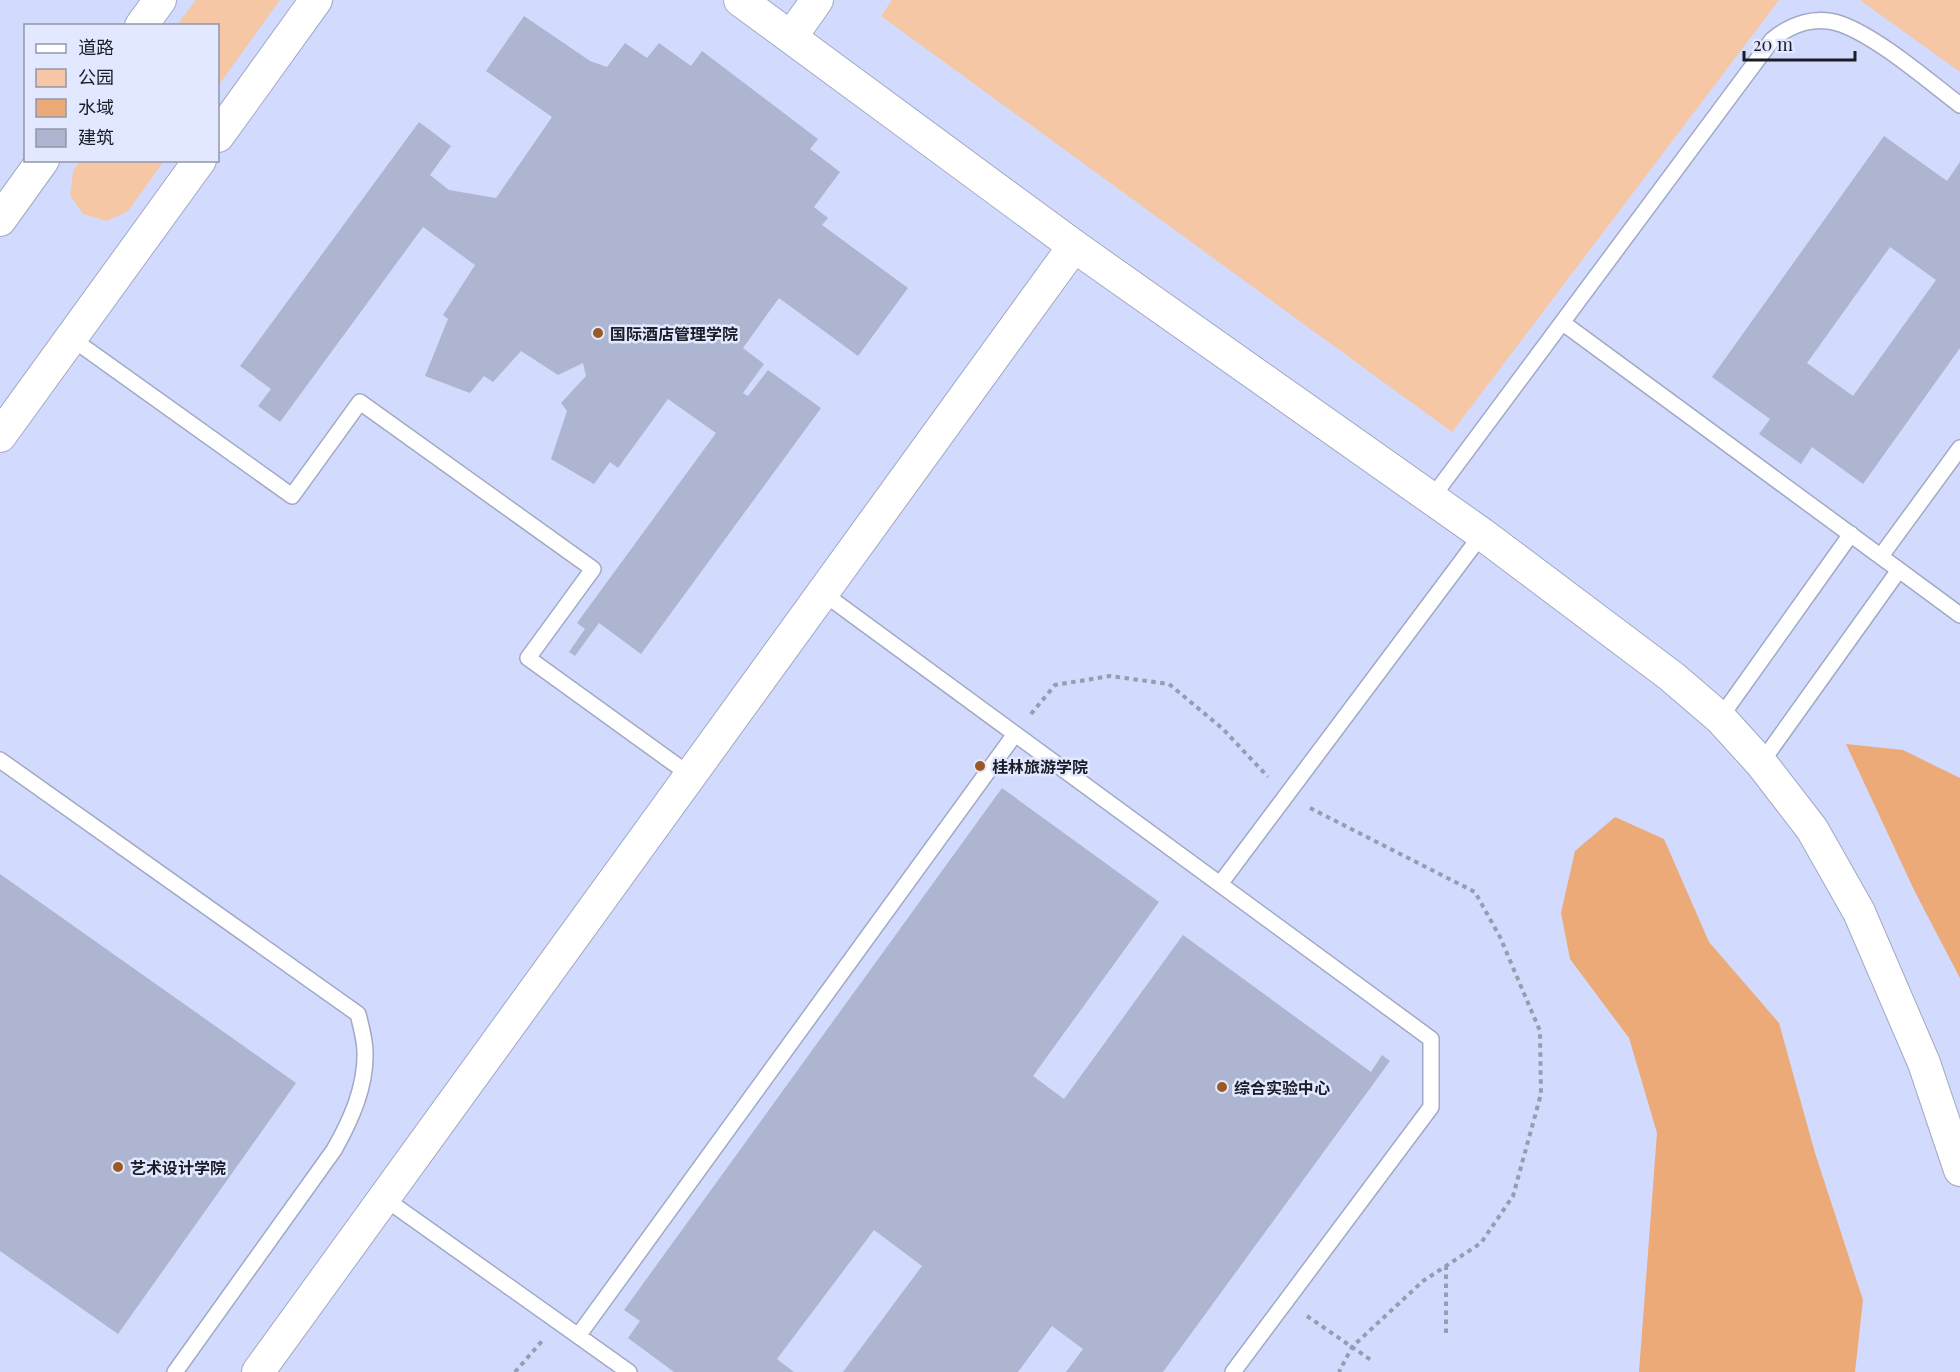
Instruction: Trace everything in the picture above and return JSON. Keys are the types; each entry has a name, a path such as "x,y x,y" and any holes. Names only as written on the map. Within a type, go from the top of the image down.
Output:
{"street":[{"path":"142,24 160,0"},
{"path":"219,135 316,0"},
{"path":"740,0 1074,246 1482,534 1671,676 1720,718 1761,763 1812,829 1859,912 1924,1063 1960,1170"},
{"path":"790,37 817,0"},
{"path":"0,220 42,162"},
{"path":"0,436 199,162"},
{"path":"258,1372 1074,246"}],"lane":[{"path":"1431,499 1772,40 1794,24 1826,22 1850,28 1960,105"},
{"path":"1563,323 1960,615"},
{"path":"71,338 292,496 360,402 593,569 528,658 690,776"},
{"path":"1881,556 1960,448"},
{"path":"1220,884 1482,534"},
{"path":"1720,718 1851,534"},
{"path":"1761,763 1899,570"},
{"path":"823,592 1431,1039 1431,1107 1233,1372"},
{"path":"578,1336 797,1026 1016,734"},
{"path":"0,760 358,1014 365,1052 361,1090 351,1120 334,1150 175,1372"},
{"path":"384,1198 629,1372"}],"path":[{"path":"1446,1267 1446,1333"},
{"path":"1286,1301 1371,1360"},
{"path":"515,1372 559,1322"}],"shaded area":[{"name":"桂林旅游学院","path":"0,0 1960,0 1960,1372 0,1372"}],"green space":[{"path":"196,0 280,0 219,85 219,24 178,24"},
{"path":"892,0 1779,0 1452,432 881,16"},
{"path":"1860,0 1960,0 1960,72"},
{"path":"79,162 163,162 128,211 107,221 83,214 70,195 73,171"}],"water":[{"path":"1846,744 1903,750 1960,778 1960,978 1915,892"},
{"path":"1615,817 1664,839 1709,942 1779,1023 1815,1153 1863,1300 1855,1372 1639,1372 1657,1133 1629,1038 1570,959 1561,913 1575,851"}],"building":[{"name":"国际酒店管理学院","path":"524,16 590,61 607,67 625,43 647,58 659,43 691,66 702,51 818,139 810,149 840,172 814,207 828,218 822,225 908,288 858,356 779,298 743,348 764,364 743,393 748,396 768,370 821,408 641,654 599,623 575,656 569,652 585,629 577,623 716,433 668,399 618,468 610,462 594,484 551,459 567,411 561,403 586,376 583,363 558,375 521,351 493,382 484,376 470,393 425,376 448,319 443,315 475,265 423,227 280,422 258,406 271,389 240,366 419,122 451,146 430,175 449,190 496,198 552,117 486,71"},
{"path":"1884,136 1947,181 1960,162 1960,348 1863,484 1812,447 1801,464 1759,434 1770,419 1712,377","holes":["1890,247 1936,280 1853,396 1807,363"]},
{"name":"综合实验中心","path":"1002,788 1159,902 1033,1076 1064,1099 1183,935 1371,1072 1382,1055 1390,1061 1163,1372 1066,1372 1083,1349 1052,1326 1018,1372 843,1372 922,1266 874,1230 777,1359 794,1372 674,1372 628,1338 640,1321 624,1310"},
{"name":"艺术设计学院","path":"0,874 296,1083 118,1334 0,1251"}],"place":[{"name":"国际酒店管理学院","path":"598,333"},
{"name":"桂林旅游学院","path":"980,766"},
{"name":"综合实验中心","path":"1222,1087"},
{"name":"艺术设计学院","path":"118,1167"}]}
